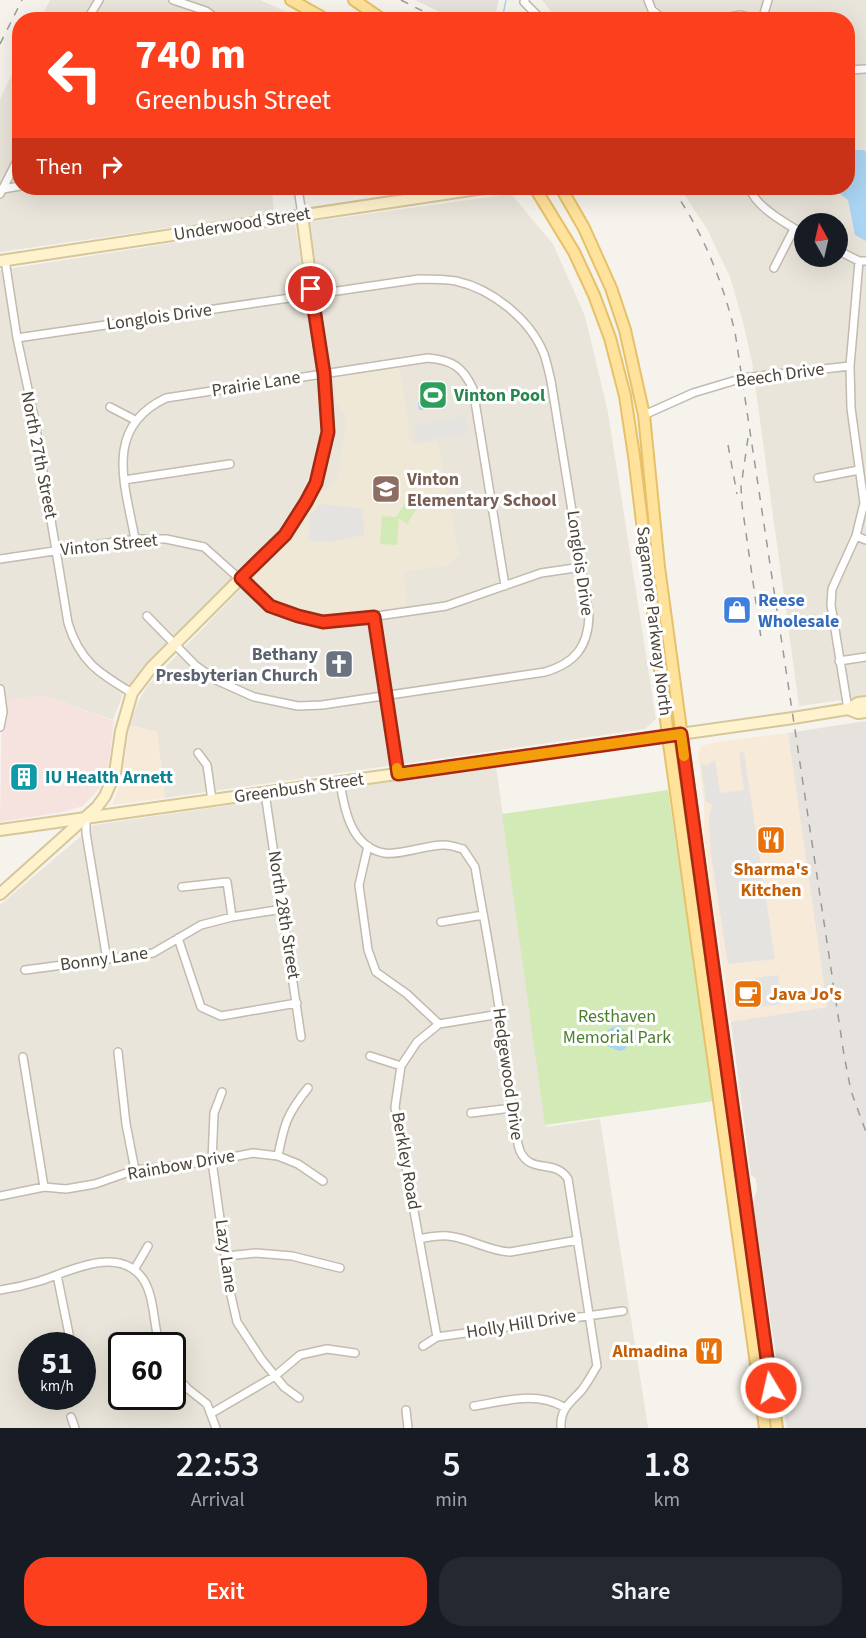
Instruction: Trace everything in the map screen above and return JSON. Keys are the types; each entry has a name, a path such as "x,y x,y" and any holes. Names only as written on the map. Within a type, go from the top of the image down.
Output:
{"main road":[{"path":"291,0 313,12"},
{"path":"354,0 371,12"},
{"name":"Sagamore Parkway North","path":"539,195 574,252 594,295 610,338 625,396 668,736 765,1428"},
{"name":"Sagamore Parkway North","path":"565,195 584,228 611,288 625,330 644,415 659,567 777,1428"}],"street":[{"path":"173,0 207,12"},
{"path":"525,0 524,3 534,12"},
{"path":"2,191 12,171"},
{"path":"0,894 86,819 105,796 115,773 121,731 132,693 151,668 285,535 316,483 328,432 324,373 298,195"},
{"name":"Underwood Street","path":"2,260 435,195"},
{"path":"753,195 771,213 794,229 774,268"},
{"path":"848,255 862,261 850,366 851,408 864,503 856,536 832,589 831,605 848,709"},
{"name":"North 27th Street","path":"2,260 16,338 34,417 68,623 80,653 93,668 132,693"},
{"name":"Longlois Drive","path":"16,338 428,279 456,281 484,292 509,308 529,330 543,352 552,381 589,616 588,634 582,647 573,658 559,668 322,705 298,706 254,697 216,680 195,665 147,616"},
{"name":"Prairie Lane","path":"135,539 122,458 124,443 135,420 147,408 166,398 428,358 442,359 456,366 466,375 473,389 506,586"},
{"name":"Beech Drive","path":"644,415 693,393 743,378 850,366"},
{"path":"110,407 135,420"},
{"path":"124,480 230,464"},
{"path":"819,478 859,470"},
{"path":"856,536 866,540"},
{"name":"Vinton Street","path":"0,559 135,539 166,539 204,547 270,606 323,622 374,617 456,604 541,573 582,567"},
{"path":"374,617 398,774"},
{"path":"839,661 866,657"},
{"path":"0,689 3,712 0,726"},
{"name":"Greenbush Street","path":"0,830 668,736 848,709 858,703 866,702"},
{"name":"Greenbush Street","path":"848,709 858,713 866,712"},
{"path":"198,753 207,765 212,800"},
{"path":"340,782 344,807 353,830 368,846 359,885 368,950 376,972 407,994 439,1024 500,1014"},
{"name":"North 28th Street","path":"265,792 301,1037"},
{"path":"86,819 86,833 107,960"},
{"name":"Hedgewood Drive","path":"368,846 385,854 445,845 464,849 475,867 519,1146 524,1156 535,1165 555,1167 561,1170 568,1179 597,1366 583,1389 564,1407"},
{"path":"182,887 227,882 232,917"},
{"name":"Bonny Lane","path":"25,970 153,953 201,925 232,917 283,909"},
{"path":"441,921 483,915"},
{"path":"178,938 201,1007 221,1016 297,1003"},
{"name":"Berkley Road","path":"438,1337 395,1107 401,1066 417,1042 439,1024"},
{"path":"118,1052 126,1124 135,1170"},
{"path":"370,1056 401,1066"},
{"path":"23,1057 45,1187"},
{"path":"278,1156 284,1124 292,1108 308,1088"},
{"name":"Lazy Lane","path":"222,1092 214,1113 212,1161 230,1291 237,1322 275,1376 284,1387 299,1398"},
{"path":"471,1113 512,1108"},
{"name":"Rainbow Drive","path":"0,1196 45,1187 66,1189 95,1184 135,1170 212,1161 253,1153 278,1156 298,1164 323,1181"},
{"path":"419,1239 450,1236 499,1251 578,1240"},
{"path":"134,1270 148,1246"},
{"path":"226,1256 256,1253 292,1256 340,1269"},
{"path":"0,1290 39,1281 75,1268 110,1262 134,1270 142,1279 148,1291 156,1332"},
{"path":"57,1275 69,1332"},
{"name":"Holly Hill Drive","path":"423,1346 438,1337 623,1311"},
{"path":"212,1413 275,1376 300,1355 327,1349 355,1353"},
{"path":"186,1387 207,1404 216,1428"},
{"path":"474,1406 533,1398 552,1401 564,1407 561,1428"},
{"path":"406,1410 408,1428"},
{"path":"71,1417 75,1428"}],"shaded area":[{"path":"50,0 260,0 287,12 44,12"},
{"path":"415,0 499,0 496,12 440,12"},
{"path":"542,0 866,0 866,697 799,706 752,362 730,277 707,229 685,195 855,195 855,12 551,12"},
{"path":"12,74 12,195 272,195 274,213 0,252 0,99"},
{"path":"512,195 553,244 585,316 608,412 656,719 645,729 165,798 157,732 129,725 138,702 147,686 295,533 317,499 332,447 335,421 330,364 309,222"},
{"path":"295,224 318,368 322,408 321,432 314,466 297,504 278,531 137,676 123,694 113,720 42,695 0,724 0,270"},
{"name":"Vinton Elementary School","path":"400,367 411,444 438,442 459,554 448,565 404,572 407,606 331,615 281,604 252,578 296,533 318,499 319,493 332,486 338,477 347,418 336,402 334,383 338,377"},
{"path":"465,416 468,433 415,441 415,425"},
{"path":"320,504 363,509 364,535 330,542 308,540 310,515"},
{"path":"42,695 114,721 108,770 103,784 83,806 63,812 0,822 2,701"},
{"path":"866,721 866,1428 787,1428 753,1203 757,1189 756,1179 751,1175 731,1022 827,1007 788,733"},
{"path":"129,725 157,732 165,798 112,805 122,780"},
{"path":"788,733 827,1007 731,1022 704,835 704,802 698,755 701,746 717,742"},
{"path":"744,752 775,959 728,964 711,855 709,817 712,805 706,801 701,763 706,766 715,760 720,793 744,790 739,753"},
{"path":"496,766 546,1127 600,1119 648,1428 0,1428 0,905 94,825"},
{"path":"778,975 782,1004 759,1007 755,978"}],"green space":[{"path":"406,502 421,502 407,524 399,518 397,545 380,544 382,516 396,517"},
{"name":"Resthaven Memorial Park","path":"668,790 714,1101 545,1125 502,814"}],"water":[{"path":"855,150 864,150 866,152 866,241 855,235 848,200 841,195 855,195"},
{"name":"Vinton Pool","path":"443,384 444,390 439,391 442,407 419,410 418,402 428,400 426,387"},
{"path":"619,1026 627,1032 627,1046 624,1050 619,1051 600,1043 600,1038 606,1031"}],"waterway":[{"path":"504,12 506,0"}],"railway":[{"path":"16,12 22,0"},
{"path":"401,0 424,12"},
{"path":"0,44 12,20"},
{"path":"677,195 710,257 735,332 844,1055 851,1091 866,1132"},
{"path":"748,438 741,487 742,505 761,638"},
{"path":"728,445 737,494"}],"slow traffic":[{"path":"397,768 398,774 681,734 684,756"}],"place":[{"name":"Vinton Pool","path":"433,395"},
{"name":"Vinton Elementary School","path":"386,489"},
{"name":"Reese Wholesale","path":"737,610"},
{"name":"Bethany Presbyterian Church","path":"339,664"},
{"name":"IU Health Arnett","path":"24,777"},
{"name":"Sharma's Kitchen","path":"771,840"},
{"name":"Java Jo's","path":"748,994"},
{"name":"Almadina","path":"709,1351"}],"route":[{"path":"311,289 324,373 328,432 316,483 285,535 241,578 270,606 298,616 323,622 374,617 398,774 681,734 771,1388"}]}
